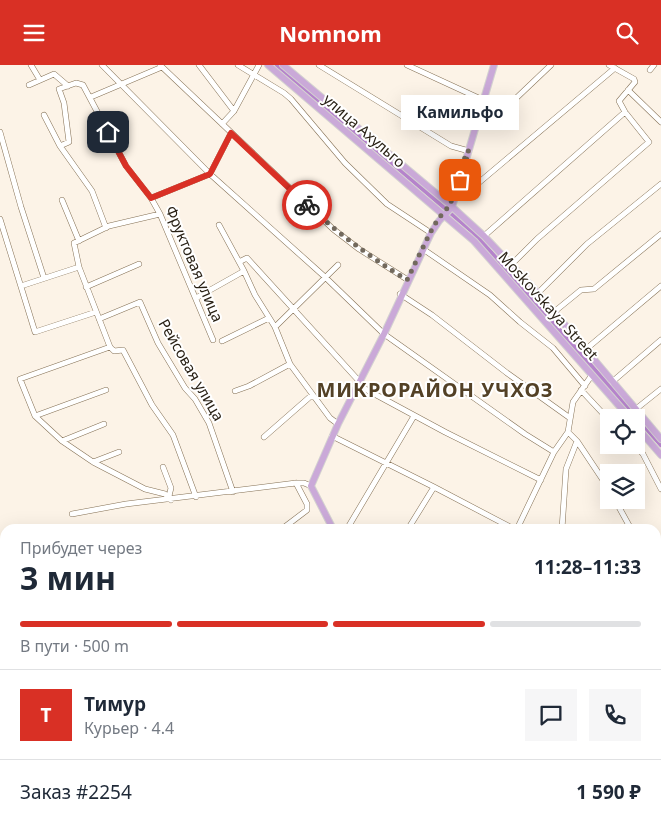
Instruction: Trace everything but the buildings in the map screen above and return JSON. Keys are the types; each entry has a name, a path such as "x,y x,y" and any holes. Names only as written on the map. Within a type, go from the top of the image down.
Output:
{"main road":[{"name":"улица Ахульго","path":"268,65 443,215"},
{"path":"282,65 484,235 538,293 636,409"},
{"path":"330,524 310,486 407,280 431,233 451,206 492,66"},
{"name":"Moskovskaya Street","path":"443,215 474,241 622,409"},
{"path":"645,420 661,439"},
{"path":"645,436 661,455"}],"street":[{"path":"31,65 40,80"},
{"path":"102,65 210,174 325,277 383,333 525,434 554,452"},
{"path":"198,65 234,111"},
{"path":"238,65 291,99 345,163 380,197 431,233"},
{"path":"222,124 234,111 259,65"},
{"path":"319,65 451,146 468,151"},
{"path":"408,65 483,100"},
{"path":"476,123 490,124 551,65"},
{"path":"511,265 537,239 649,142 625,112 619,101 635,82 634,79 608,65"},
{"path":"650,70 654,65"},
{"path":"91,97 161,66 333,229 359,249 407,280"},
{"path":"455,194 462,195 476,185 615,68"},
{"path":"29,85 54,74 68,86"},
{"name":"Фруктовая улица","path":"68,86 76,83 83,85 126,166 151,198 160,214 213,340"},
{"path":"60,146 69,142 64,103 59,89 68,86"},
{"path":"628,91 661,122"},
{"path":"484,235 625,112"},
{"path":"44,115 60,146 92,191 106,228"},
{"path":"0,132 21,207 44,278"},
{"path":"151,198 210,174 231,133"},
{"path":"538,293 587,244 661,184"},
{"path":"62,200 76,242 79,267 110,347 114,351 123,350 152,405 173,435 196,497"},
{"path":"76,242 106,228 160,214"},
{"path":"0,219 35,332 96,312"},
{"path":"219,225 255,295 275,327 290,364 330,418 338,424"},
{"path":"554,312 581,290 594,289 661,234"},
{"path":"423,249 490,295 520,323 553,348 600,409"},
{"path":"239,262 247,259 358,383 414,416 541,480"},
{"path":"86,287 139,263"},
{"path":"275,327 338,265"},
{"path":"22,286 79,267"},
{"path":"196,298 244,271"},
{"path":"585,350 661,285"},
{"path":"400,295 453,331 570,418"},
{"name":"Рейсовая улица","path":"99,319 140,302 158,343 209,423 233,492"},
{"path":"222,341 270,318"},
{"path":"612,382 661,341"},
{"path":"110,347 20,379 35,416 62,441 94,462 144,489 165,494 170,498"},
{"path":"235,391 290,364"},
{"path":"518,524 554,452 568,432 573,402 592,375"},
{"path":"636,409 661,389"},
{"path":"35,416 106,390"},
{"path":"264,437 312,395"},
{"path":"349,524 414,416"},
{"path":"62,441 104,424"},
{"path":"568,432 578,441 600,475"},
{"path":"332,436 505,524"},
{"path":"562,524 566,469 578,441"},
{"path":"94,462 119,452"},
{"path":"643,454 661,489"},
{"path":"163,467 171,488 170,498"},
{"path":"289,524 307,510 307,504 296,483"},
{"path":"72,514 126,504 170,498 196,497 296,483 304,483 310,486"},
{"path":"411,524 434,487"},
{"path":"620,509 628,524"}],"waterway":[{"path":"277,65 473,232 661,445"}],"way so far":[{"path":"307,205 333,229 359,249 407,280 438,219 450,205 467,151 469,151 460,180"}],"place":[{"name":"Камильфо","path":"460,180"}],"district":[{"name":"МИКРОРАЙОН УЧХОЗ","path":"435,390"}],"route":[{"path":"108,132 126,166 151,198 210,174 231,133 307,205"}]}
